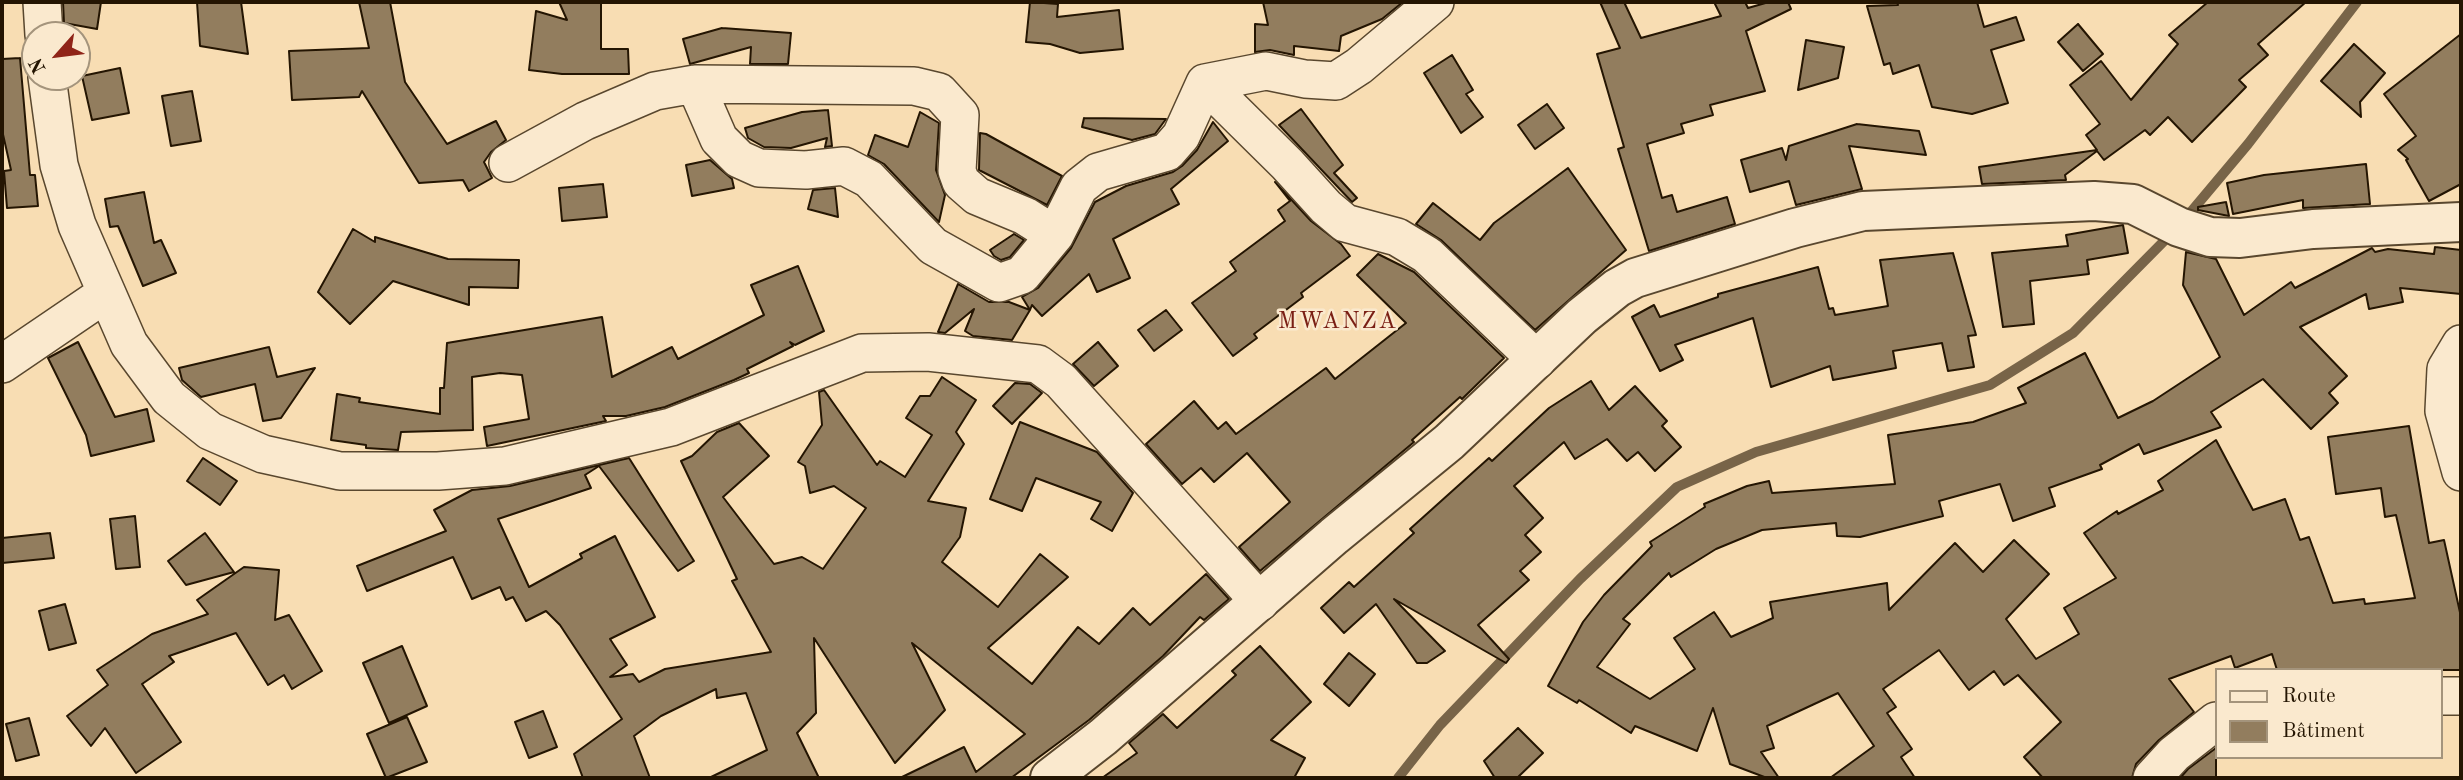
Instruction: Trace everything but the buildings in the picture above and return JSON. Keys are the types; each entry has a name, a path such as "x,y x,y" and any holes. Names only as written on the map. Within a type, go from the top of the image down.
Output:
{"street":[{"path":"42,2 43,21"},
{"path":"1205,83 1266,71 1305,79 1336,81 1359,66 1435,2"},
{"path":"695,84 719,139 738,159 759,168 806,170 844,166 869,178 933,246 999,282 1022,275 1055,235 1079,187 1098,172 1167,152 1181,136 1205,83"},
{"path":"1205,83 1287,164 1326,207 1345,223 1397,237 1427,255 1537,360"},
{"path":"508,163 585,121 655,91 695,84 914,86 939,92 960,115 957,171 961,182 977,196 1025,216 1055,235"},
{"path":"49,91 59,165 76,225 129,344 169,398 210,431 263,454 340,471 438,471 505,466 671,427 862,353 928,352 1038,364 1061,381 1261,602"},
{"path":"1050,778 1103,737 1334,536 1449,442 1582,316 1616,288 1635,278 1795,228 1863,211 2094,201 2133,204 2179,227 2210,237 2240,239 2313,229 2461,222"},
{"path":"2,364 105,294"},
{"path":"2461,344 2446,369 2444,411 2461,472"},
{"path":"2442,696 2461,696"},
{"path":"2152,778 2174,754 2214,722"}],"waterway":[{"path":"2185,219 2248,144 2357,2"},
{"path":"1398,778 1440,725 1580,579 1677,487 1756,452 1990,385 2073,333 2172,233"}],"district":[{"name":"MWANZA","path":"1338,322"}]}
